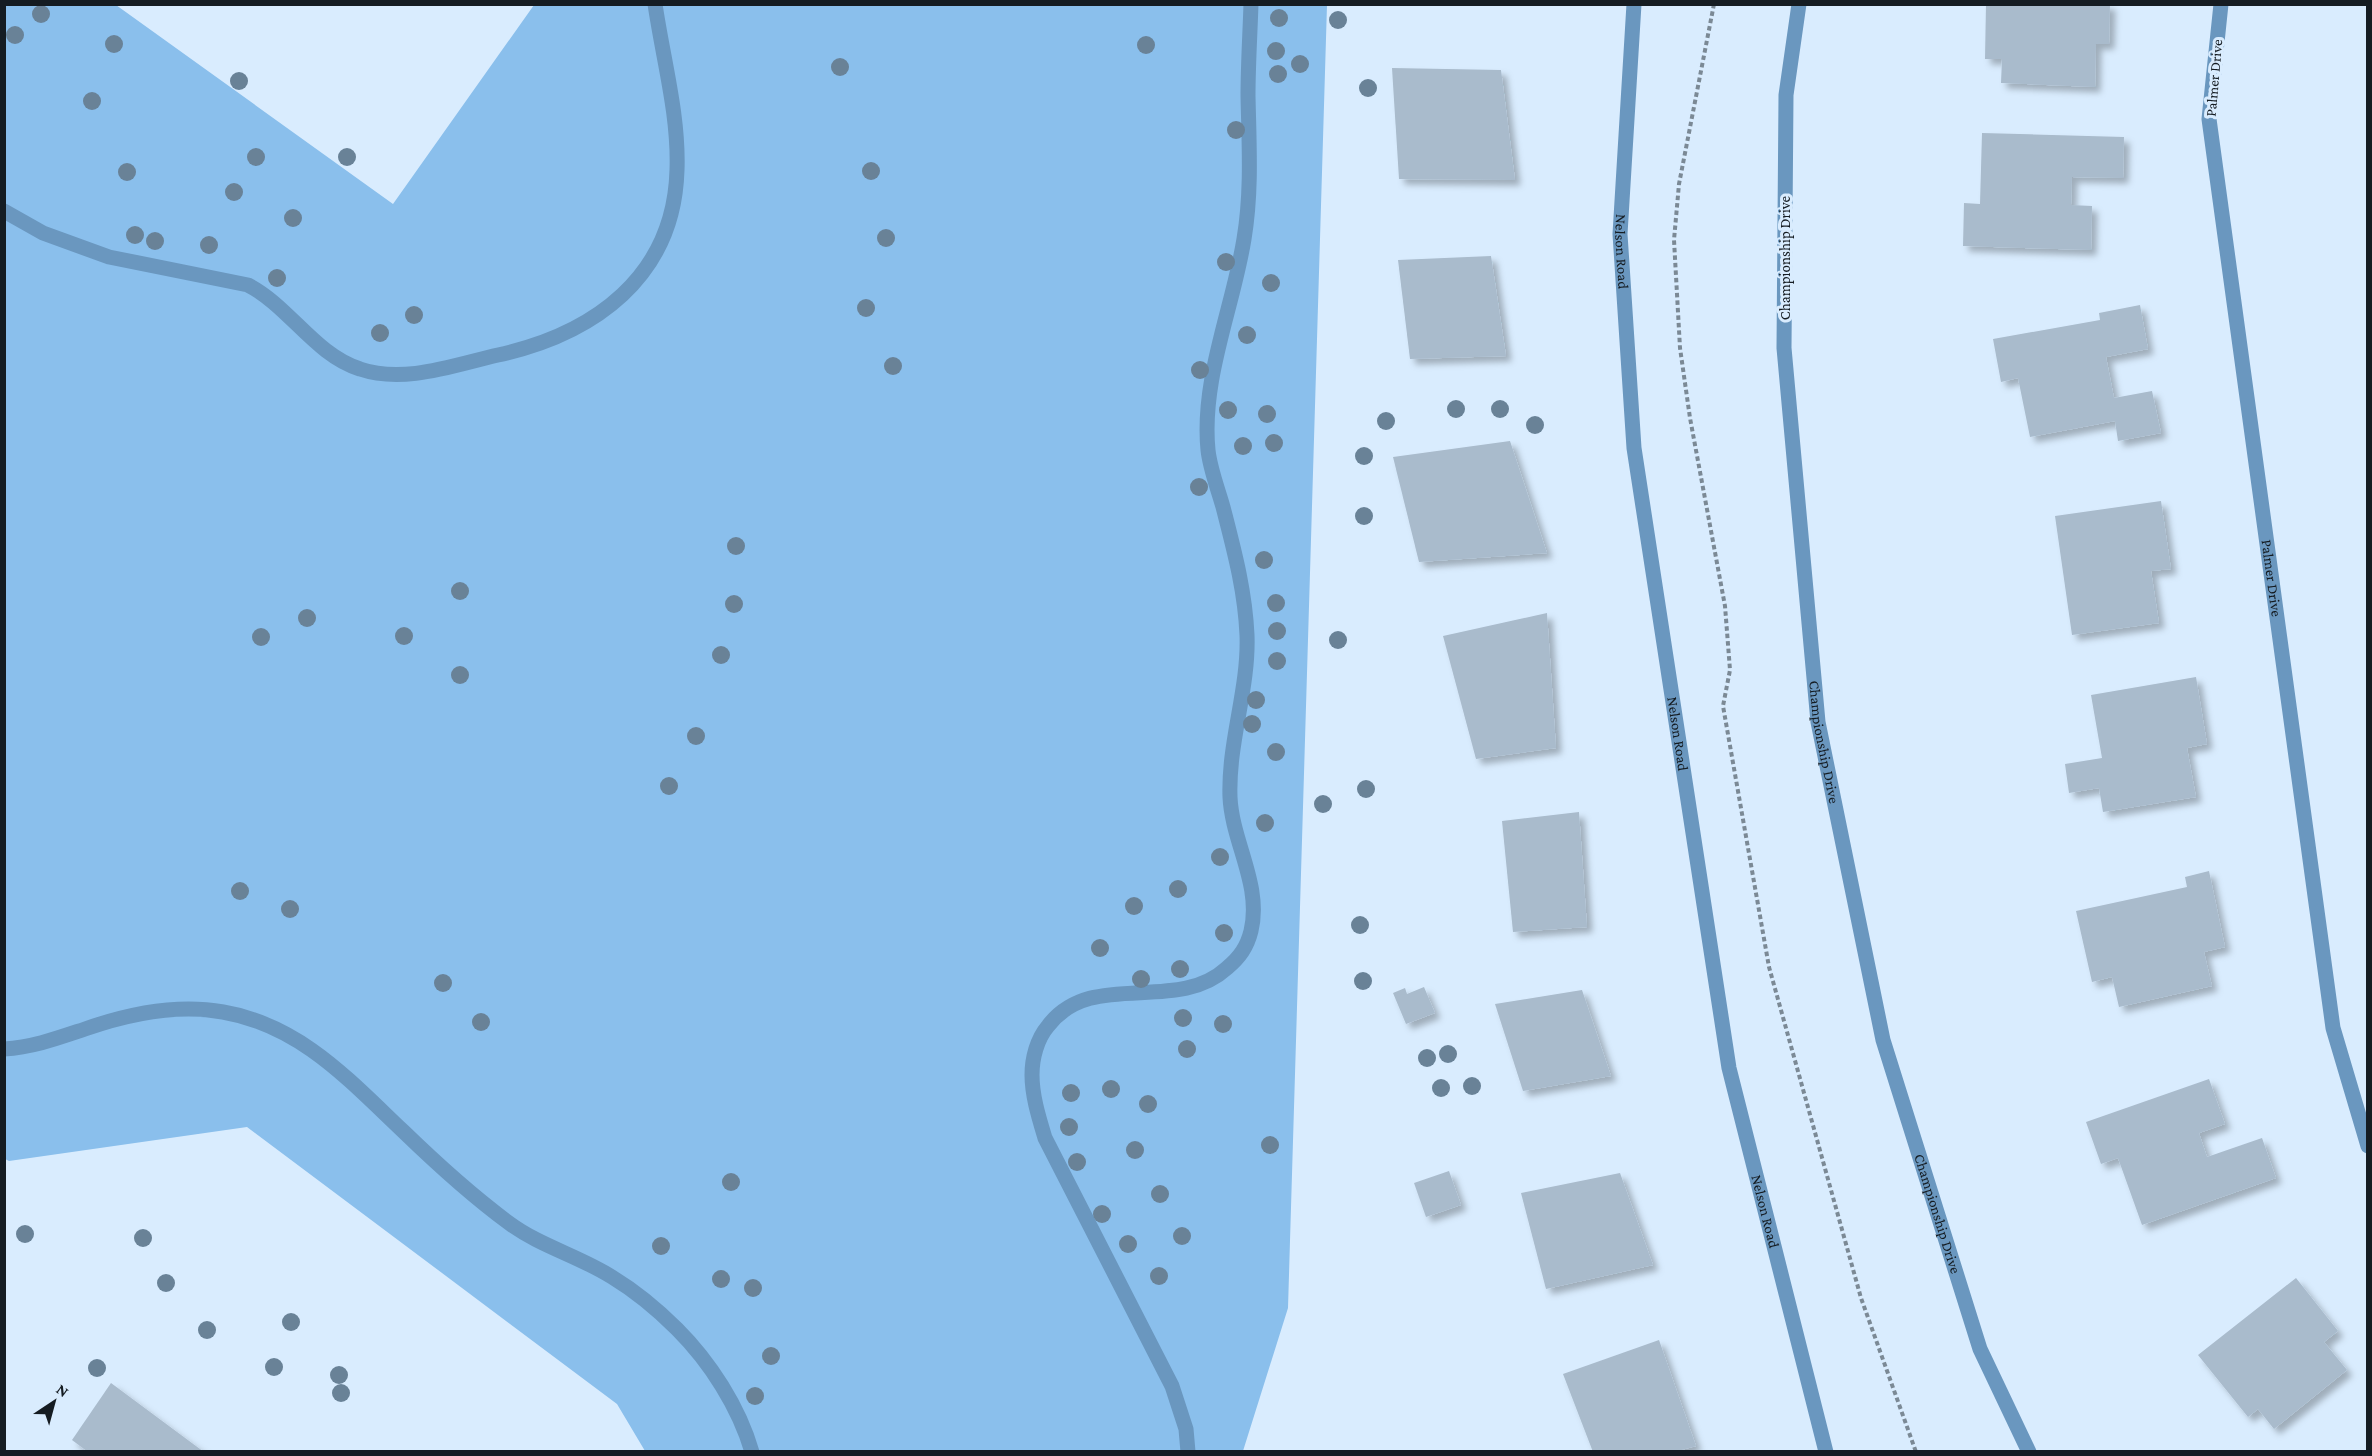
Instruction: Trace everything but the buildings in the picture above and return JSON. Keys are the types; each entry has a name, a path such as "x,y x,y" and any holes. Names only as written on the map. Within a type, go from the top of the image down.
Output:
{"street":[{"path":"4,211 43,233 109,257 248,285 271,299 315,340 359,369 378,373 415,373 512,352 548,340 597,317 645,270 668,226 678,169 671,97 655,4"},
{"path":"1188,1452 1186,1429 1172,1386 1044,1138 1032,1075 1033,1059 1044,1030 1064,1009 1095,996 1164,993 1204,984 1219,976 1244,950 1253,920 1253,901 1230,798 1233,759 1247,662 1244,599 1208,451 1208,403 1244,243 1250,192 1248,68 1251,4"},
{"name":"Nelson Road","path":"1634,4 1620,234 1634,448 1729,1068 1826,1452"},
{"name":"Championship Drive","path":"1799,4 1786,95 1784,348 1818,722 1883,1040 1980,1349 2029,1452"},
{"name":"Palmer Drive","path":"2221,4 2209,119 2333,1028 2367,1146"},
{"path":"4,1049 40,1045 125,1018 183,1010 224,1012 288,1034 310,1047 350,1079 445,1171 508,1222 531,1238 611,1276 658,1311 703,1357 733,1407 752,1452"}],"path":[{"path":"1714,4 1679,184 1674,240 1680,348 1690,418 1725,606 1730,670 1724,706 1725,717 1769,967 1861,1298 1916,1452"}],"shaded area":[{"path":"4,5 116,5 393,204 534,5 1327,5 1288,1308 1243,1451 645,1451 617,1404 247,1127 9,1161 5,1159"}]}
